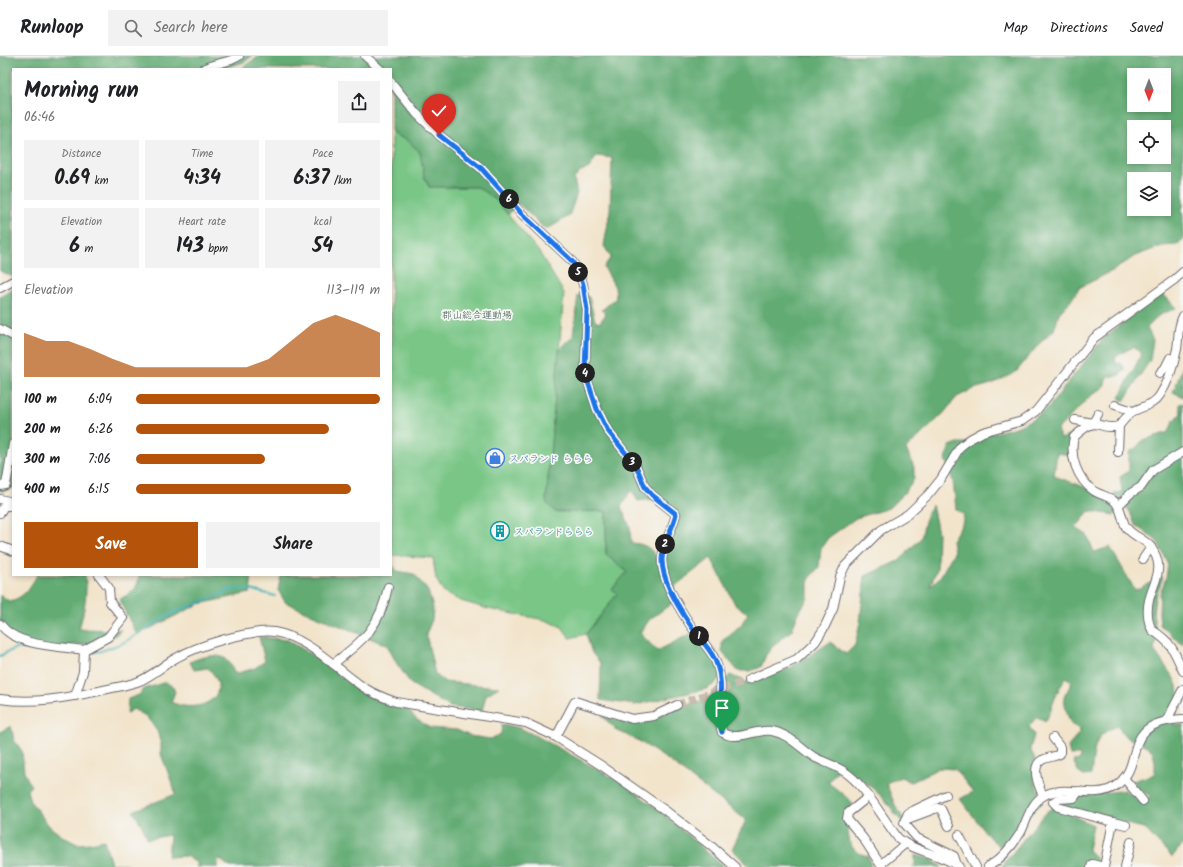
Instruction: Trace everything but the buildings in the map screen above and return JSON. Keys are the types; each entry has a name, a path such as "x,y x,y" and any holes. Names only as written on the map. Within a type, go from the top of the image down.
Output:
{"street":[{"path":"205,68 211,64 226,62 239,56"},
{"path":"365,56 379,68"},
{"path":"392,83 417,114 439,135 481,168 522,214 571,260 578,270 583,284 587,310 585,373 588,385 608,431 636,466 645,487 652,495 676,514 664,548 662,560 663,571 680,606 717,664 721,676 722,732 726,735 739,736 756,731 773,731 792,739 814,757 836,766 849,775 868,797 898,838 905,844 958,866"},
{"path":"748,680 797,659 816,641 833,609 840,577 845,566 881,530 908,514 929,494 941,479 960,447 970,439 983,432 1022,421 1036,411 1094,338 1183,272"},
{"path":"0,288 12,282"},
{"path":"1118,452 1119,426 1125,417 1133,411 1147,406 1159,397 1177,350 1178,326 1183,316"},
{"path":"0,329 12,335"},
{"path":"1160,373 1177,350"},
{"path":"1115,406 1133,411"},
{"path":"1098,414 1098,426"},
{"path":"1075,420 1098,426"},
{"path":"1119,426 1087,426 1074,437 1072,454 1074,462 1079,474 1086,484 1094,491 1114,500 1118,506 1125,526 1130,533 1151,547 1158,560 1159,571 1148,615 1152,630 1166,639 1174,649 1183,670"},
{"path":"0,486 6,485 12,450"},
{"path":"1118,506 1131,493 1141,487 1153,470 1183,452"},
{"path":"0,499 11,504"},
{"path":"0,513 4,506 11,504"},
{"path":"0,546 12,551"},
{"path":"1143,559 1151,547"},
{"path":"0,624 4,629 13,635 42,646 84,650 108,637 123,618 110,602 109,588 100,576"},
{"path":"333,664 359,644 369,633 384,607 388,587"},
{"path":"0,699 16,702 48,700 75,696 138,682 175,658 195,649 246,634 273,632 290,636 378,696 396,702 526,723 556,737 602,766 666,811 710,845 735,867"},
{"path":"75,696 83,672 84,650"},
{"path":"1167,720 1183,689"},
{"path":"556,737 575,701 632,719 654,716 677,705"},
{"path":"988,867 1015,841 1033,807 1043,796 1053,792 1099,791 1114,788 1124,778 1140,736 1146,730 1167,720 1183,719"},
{"path":"1043,796 1038,782 1037,766 1041,761 1060,754 1060,747 1053,738"},
{"path":"1124,778 1143,801"},
{"path":"1079,791 1074,798 1055,800 1053,802 1054,805 1126,825"},
{"path":"946,795 908,812 904,823 917,838 949,852 954,856 958,866"},
{"path":"868,797 848,813 848,819 882,865 905,844"},
{"path":"905,820 937,808 941,809 949,826"},
{"path":"1091,867 1092,864 1104,867 1113,822"},
{"path":"959,835 976,867"},
{"path":"1125,867 1131,842"}],"green space":[{"path":"0,56 252,56 245,62 224,68 12,68 12,277 0,271"},
{"path":"259,56 1183,56 1183,206 1181,212 1183,214 1183,240 1177,245 1162,246 1135,256 1114,270 1079,288 1070,302 1059,313 1054,330 1039,344 1016,372 992,384 973,389 957,397 943,414 906,449 914,467 914,479 904,493 889,508 856,518 828,538 821,548 819,567 808,582 808,598 799,612 792,630 774,645 766,655 761,667 750,671 738,671 722,652 722,641 741,625 748,613 736,606 711,558 675,586 671,604 650,619 640,633 657,651 690,634 716,651 724,670 715,684 706,689 635,705 600,700 601,664 592,653 586,634 617,594 612,589 627,572 606,555 606,511 555,512 546,502 559,350 573,336 578,295 589,297 595,321 599,323 606,314 602,310 616,298 615,287 604,267 611,257 604,246 610,210 612,158 597,156 589,168 581,171 574,179 577,193 569,216 546,230 518,203 508,215 497,201 478,187 429,187 424,176 420,152 408,141 392,132 392,68 243,67","holes":["631,490 638,501 653,499 680,516 665,560 657,559 647,547 640,544 631,543 630,527 621,507"]},
{"name":"郡山総合運動場","path":"392,132 408,141 420,152 424,176 429,187 478,187 497,201 539,252 564,293 546,502 555,512 606,511 606,555 628,572 612,589 617,594 586,634 570,638 562,627 545,620 488,609 461,601 444,593 436,579 433,558 392,555"},
{"path":"12,289 12,488 0,492 0,296"},
{"path":"1163,294 1176,308 1158,316 1147,328 1153,340 1150,360 1124,401 1119,398 1142,353 1133,347 1115,357 1116,363 1122,364 1125,370 1118,376 1107,376 1104,387 1092,395 1057,430 1061,439 1072,434 1070,455 1057,453 1054,476 1089,489 1098,494 1112,505 1118,513 1114,515 1089,511 1076,528 1087,535 1094,552 1110,547 1135,590 1163,577 1155,598 1153,613 1157,637 1154,650 1175,680 1179,692 1175,725 1183,725 1183,844 1172,857 1144,828 1076,812 1064,804 1079,797 1125,790 1143,804 1150,796 1138,788 1133,781 1155,774 1153,752 1147,746 1126,737 1117,726 1103,734 1098,739 1094,751 1091,775 1084,776 1079,773 1073,761 1080,760 1080,755 1070,755 1068,747 1081,730 1071,724 1066,710 1064,697 1072,682 1066,677 1057,693 1046,721 1037,717 1029,726 1034,735 1030,749 1035,759 1034,780 1043,802 1022,823 1014,843 1004,850 990,838 960,799 973,792 955,769 939,768 911,782 901,777 886,783 895,805 911,831 873,788 840,768 828,782 852,802 848,835 852,846 856,851 860,854 868,856 871,867 750,867 732,849 746,820 668,760 639,741 616,730 602,716 630,723 650,720 677,707 707,699 730,675 748,683 790,668 830,642 846,654 855,645 860,622 865,576 898,561 921,538 926,517 932,505 938,533 937,569 930,586 940,577 954,552 952,540 962,524 964,515 956,509 953,481 945,459 950,446 958,443 971,443 983,436 1019,426 1047,409 1103,339 1139,309"},
{"path":"1183,366 1183,397 1173,392"},
{"path":"1183,403 1183,645 1160,625 1160,593 1166,578 1168,563 1157,541 1135,525 1130,512 1114,493 1122,492 1120,477 1129,471 1129,452 1136,448 1143,440 1169,432 1173,421 1181,413 1179,404"},
{"path":"392,564 397,571 414,574 428,591 433,608 432,620 426,634 435,674 445,682 499,687 486,695 482,711 450,707 411,684 397,664 387,645 285,602 278,590 281,576 392,576"},
{"path":"36,576 85,576 85,602 79,629 121,630 110,640 69,646 39,647 18,643 0,627 0,595 9,601 14,600 22,595 32,584"},
{"path":"139,576 252,576 250,593 199,604 137,635 119,600 136,587"},
{"path":"259,637 288,640 325,663 360,692 379,701 406,708 416,719 430,728 457,730 470,736 491,739 501,734 502,724 520,728 624,784 660,811 724,867 230,867 218,858 218,867 196,867 198,864 186,856 168,857 170,835 148,839 133,811 176,794 161,754 161,743 157,731 146,716 133,709 127,714 128,699 139,695 144,689 166,682 173,687 175,692 171,702 182,706 203,705 211,700 216,694 218,687 216,678 208,668 194,670 190,662 199,658 216,656 229,662 235,674 255,668 265,661"},
{"path":"11,726 14,740 22,751 24,772 31,786 27,790 30,801 50,827 62,836 77,844 104,840 111,864 127,864 126,867 0,867 0,732"},
{"path":"1053,807 1093,825 1088,850 1101,863 1098,867 1001,867 1045,813"},
{"path":"915,855 932,860 942,867 912,867 915,865"}],"waterway":[{"path":"89,653 101,651 123,643 170,614 233,589 252,590 275,596"},
{"path":"0,656 16,648 77,653"}],"tunnel":[{"path":"677,705 748,680"}],"place":[{"name":"スパランド ららら","path":"495,458"},
{"name":"スパランドららら","path":"500,531"}],"route":[{"path":"439,135 481,168 522,214 571,260 578,270 583,284 587,310 585,373 588,385 597,409 608,431 636,466 645,487 652,495 676,514 664,548 662,560 663,571 666,581 680,606 717,664 721,676 722,732"}]}
